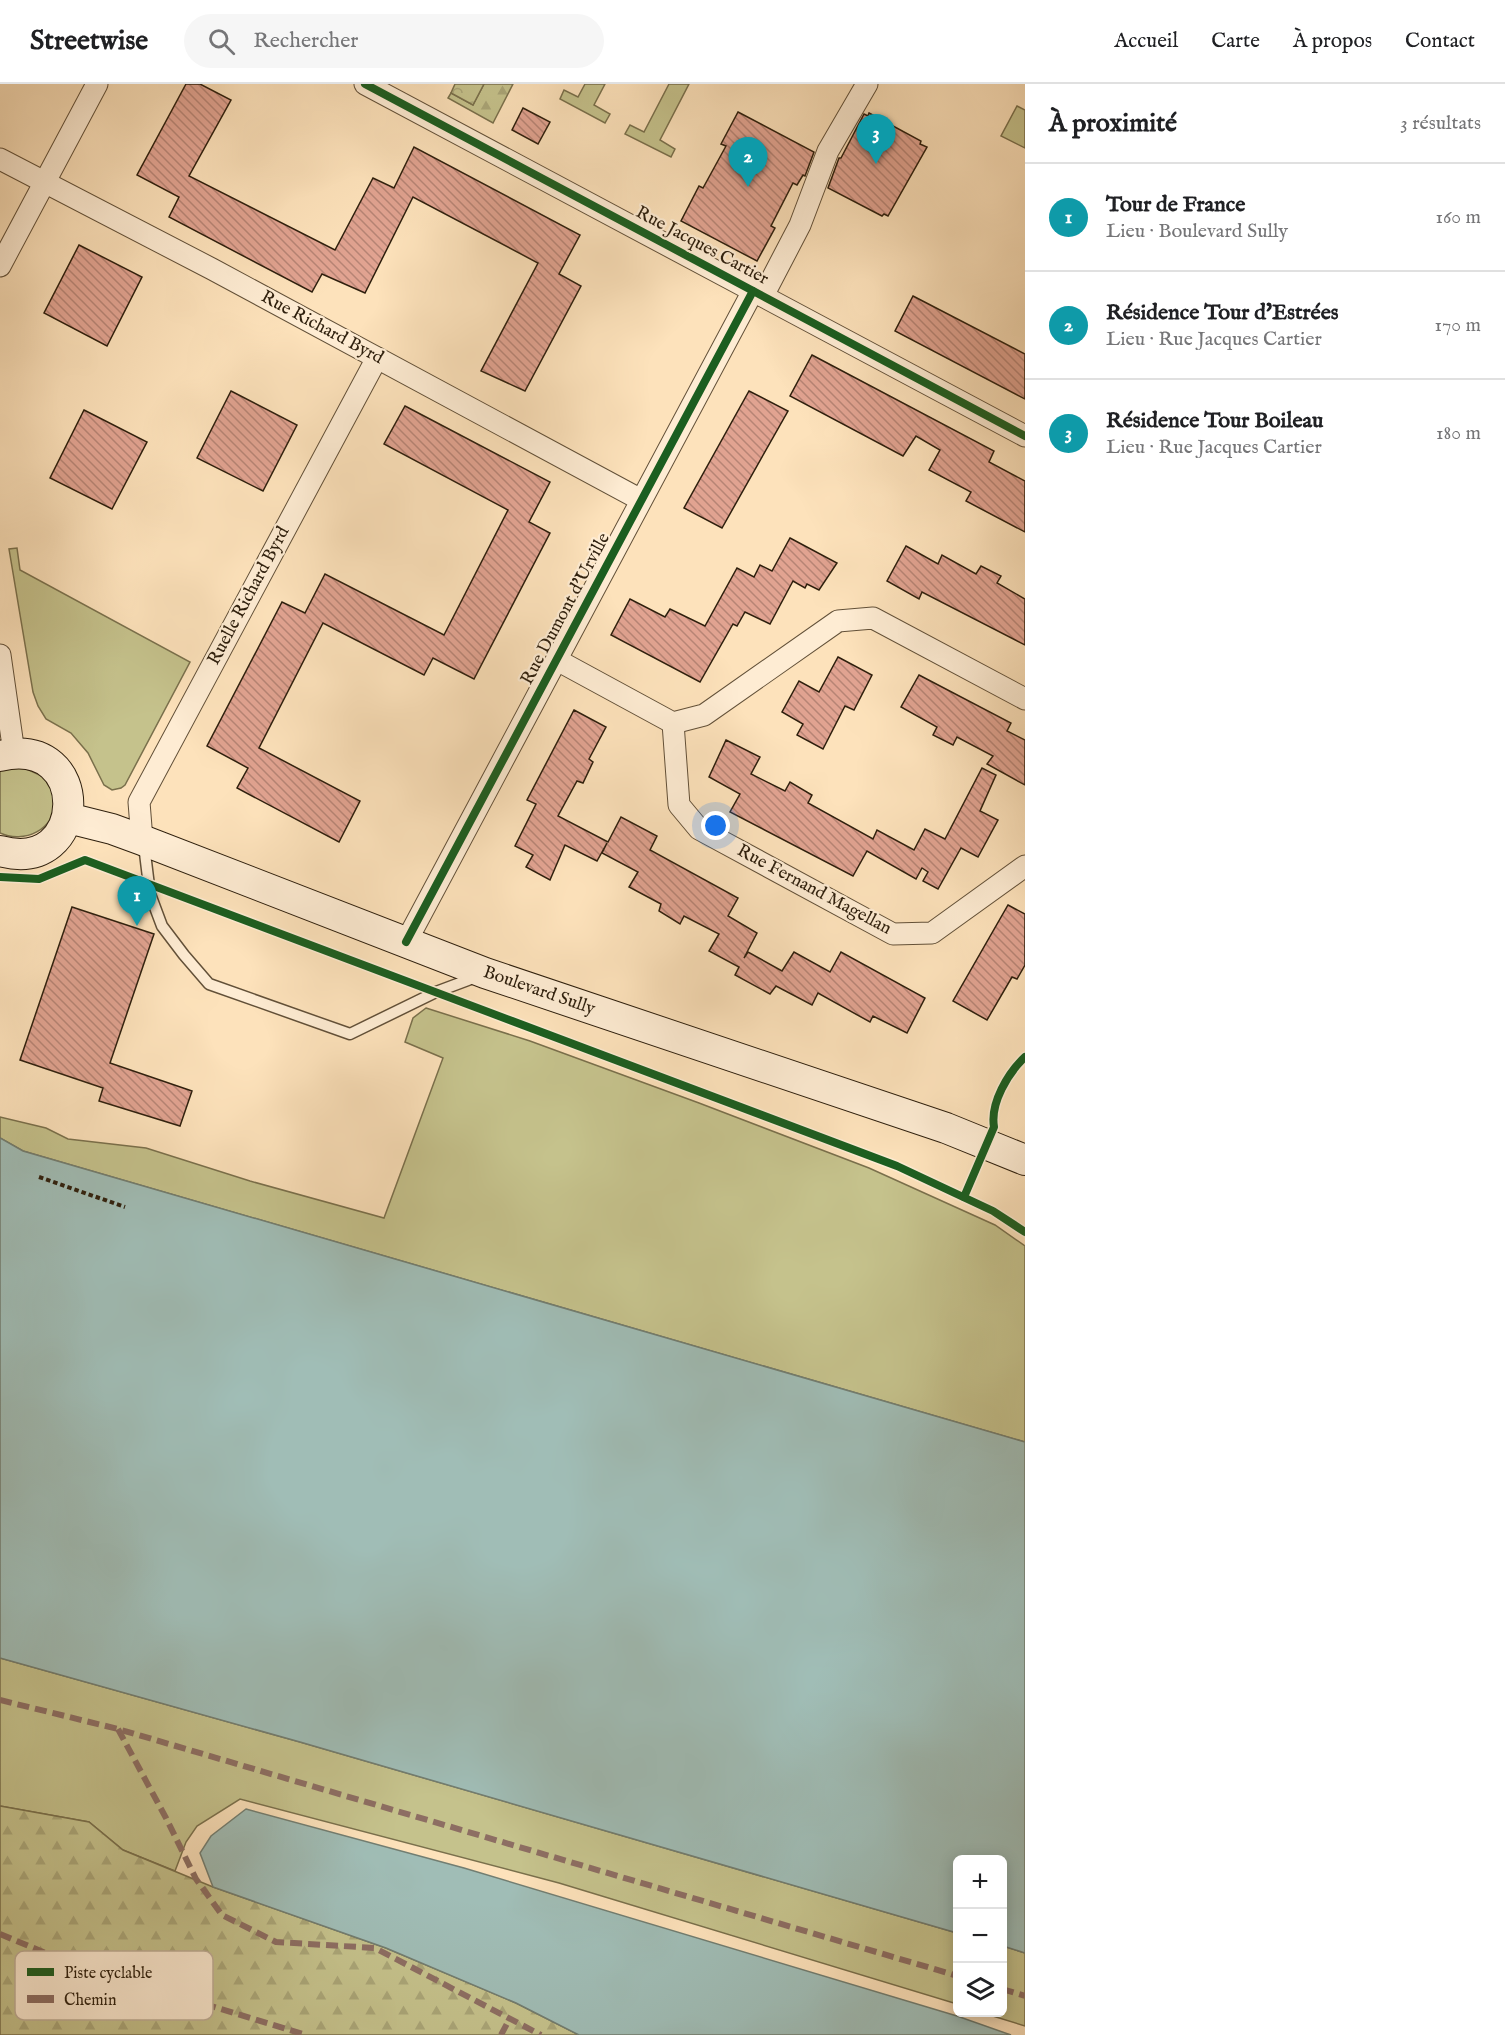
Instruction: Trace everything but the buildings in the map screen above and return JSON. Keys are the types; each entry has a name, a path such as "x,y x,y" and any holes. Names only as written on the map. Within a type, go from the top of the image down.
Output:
{"main road":[{"path":"0,851 13,855 31,854 47,846 60,834 68,818 70,801 66,785 58,771 45,760 30,754 7,754"},
{"name":"Boulevard Sully","path":"68,818 112,829 142,840 485,973 946,1128 1021,1158"}],"street":[{"path":"0,266 98,84"},
{"name":"Rue Jacques Cartier","path":"365,84 392,90 758,293 1025,436"},
{"name":"Rue Dumont d'Urville","path":"406,942 641,500 758,293 800,225 828,151 867,84"},
{"name":"Rue Richard Byrd","path":"0,159 212,269 641,500"},
{"name":"Ruelle Richard Byrd","path":"142,840 139,802 377,358"},
{"path":"556,660 673,723 704,715 838,621 873,618 1025,699"},
{"path":"0,655 7,754"},
{"name":"Rue Fernand Magellan","path":"673,723 679,805 699,829 893,934 932,933 1025,866"}],"lane":[{"path":"142,840 146,853 150,894 162,926 209,984 350,1034 436,992 485,973"}],"path":[{"path":"39,1177 125,1207"}],"green space":[{"path":"455,84 484,84 473,105 451,93"},
{"path":"484,84 513,84 493,123 448,98 451,93 473,105"},
{"path":"585,84 605,84 594,105 610,114 605,123 560,99 564,90 578,97"},
{"path":"669,84 689,84 660,140 675,149 671,157 625,134 630,125 644,132"},
{"path":"1017,106 1025,110 1025,148 1001,136"},
{"path":"17,548 20,570 190,662 125,785 121,788 112,790 104,785 88,753 71,733 46,719 38,706 33,692 9,549"},
{"path":"16,764 46,778 54,800 50,819 44,827 37,832 19,837 0,833 0,768"},
{"path":"426,1008 530,1041 869,1168 995,1225 1025,1246 1025,1442 23,1151 0,1138 0,1117 46,1128 68,1139 146,1148 250,1181 384,1218 443,1058 405,1042 413,1018"},
{"path":"0,1658 300,1742 953,1932 953,2003 559,1883 240,1799 197,1826 186,1842 175,1871 123,1850 89,1822 0,1806"},
{"path":"0,1806 89,1822 123,1850 213,1887 386,1948 516,2003 579,2035 0,2035"},
{"path":"1007,1947 1025,1953 1025,2026 996,2017 1007,2017"}],"water":[{"path":"0,1138 23,1151 1025,1442 1025,1953 1007,1947 1007,1855 953,1855 953,1932 300,1742 0,1658"},
{"path":"246,1809 464,1868 953,2015 953,2017 960,2017 1011,2035 579,2035 516,2003 386,1948 213,1887 200,1853 211,1836"}],"marked path":[{"path":"0,1700 118,1729 953,1975"},
{"path":"118,1729 196,1879 222,1915 276,1942 375,1948 541,2035"},
{"path":"0,1934 41,1951"},
{"path":"1007,1991 1025,1996"},
{"path":"213,2007 306,2035"},
{"path":"501,2035 510,2018"}],"cycle path":[{"path":"365,84 1025,436"},
{"path":"406,942 753,291"},
{"path":"0,877 39,879 85,860 897,1166 993,1211 1025,1232"},
{"path":"964,1197 994,1127 995,1108 1002,1089 1012,1071 1025,1057"}],"place":[{"name":"Résidence Tour Boileau","path":"876,164"},
{"name":"Résidence Tour d'Estrées","path":"748,187"},
{"name":"Tour de France","path":"137,926"}]}
